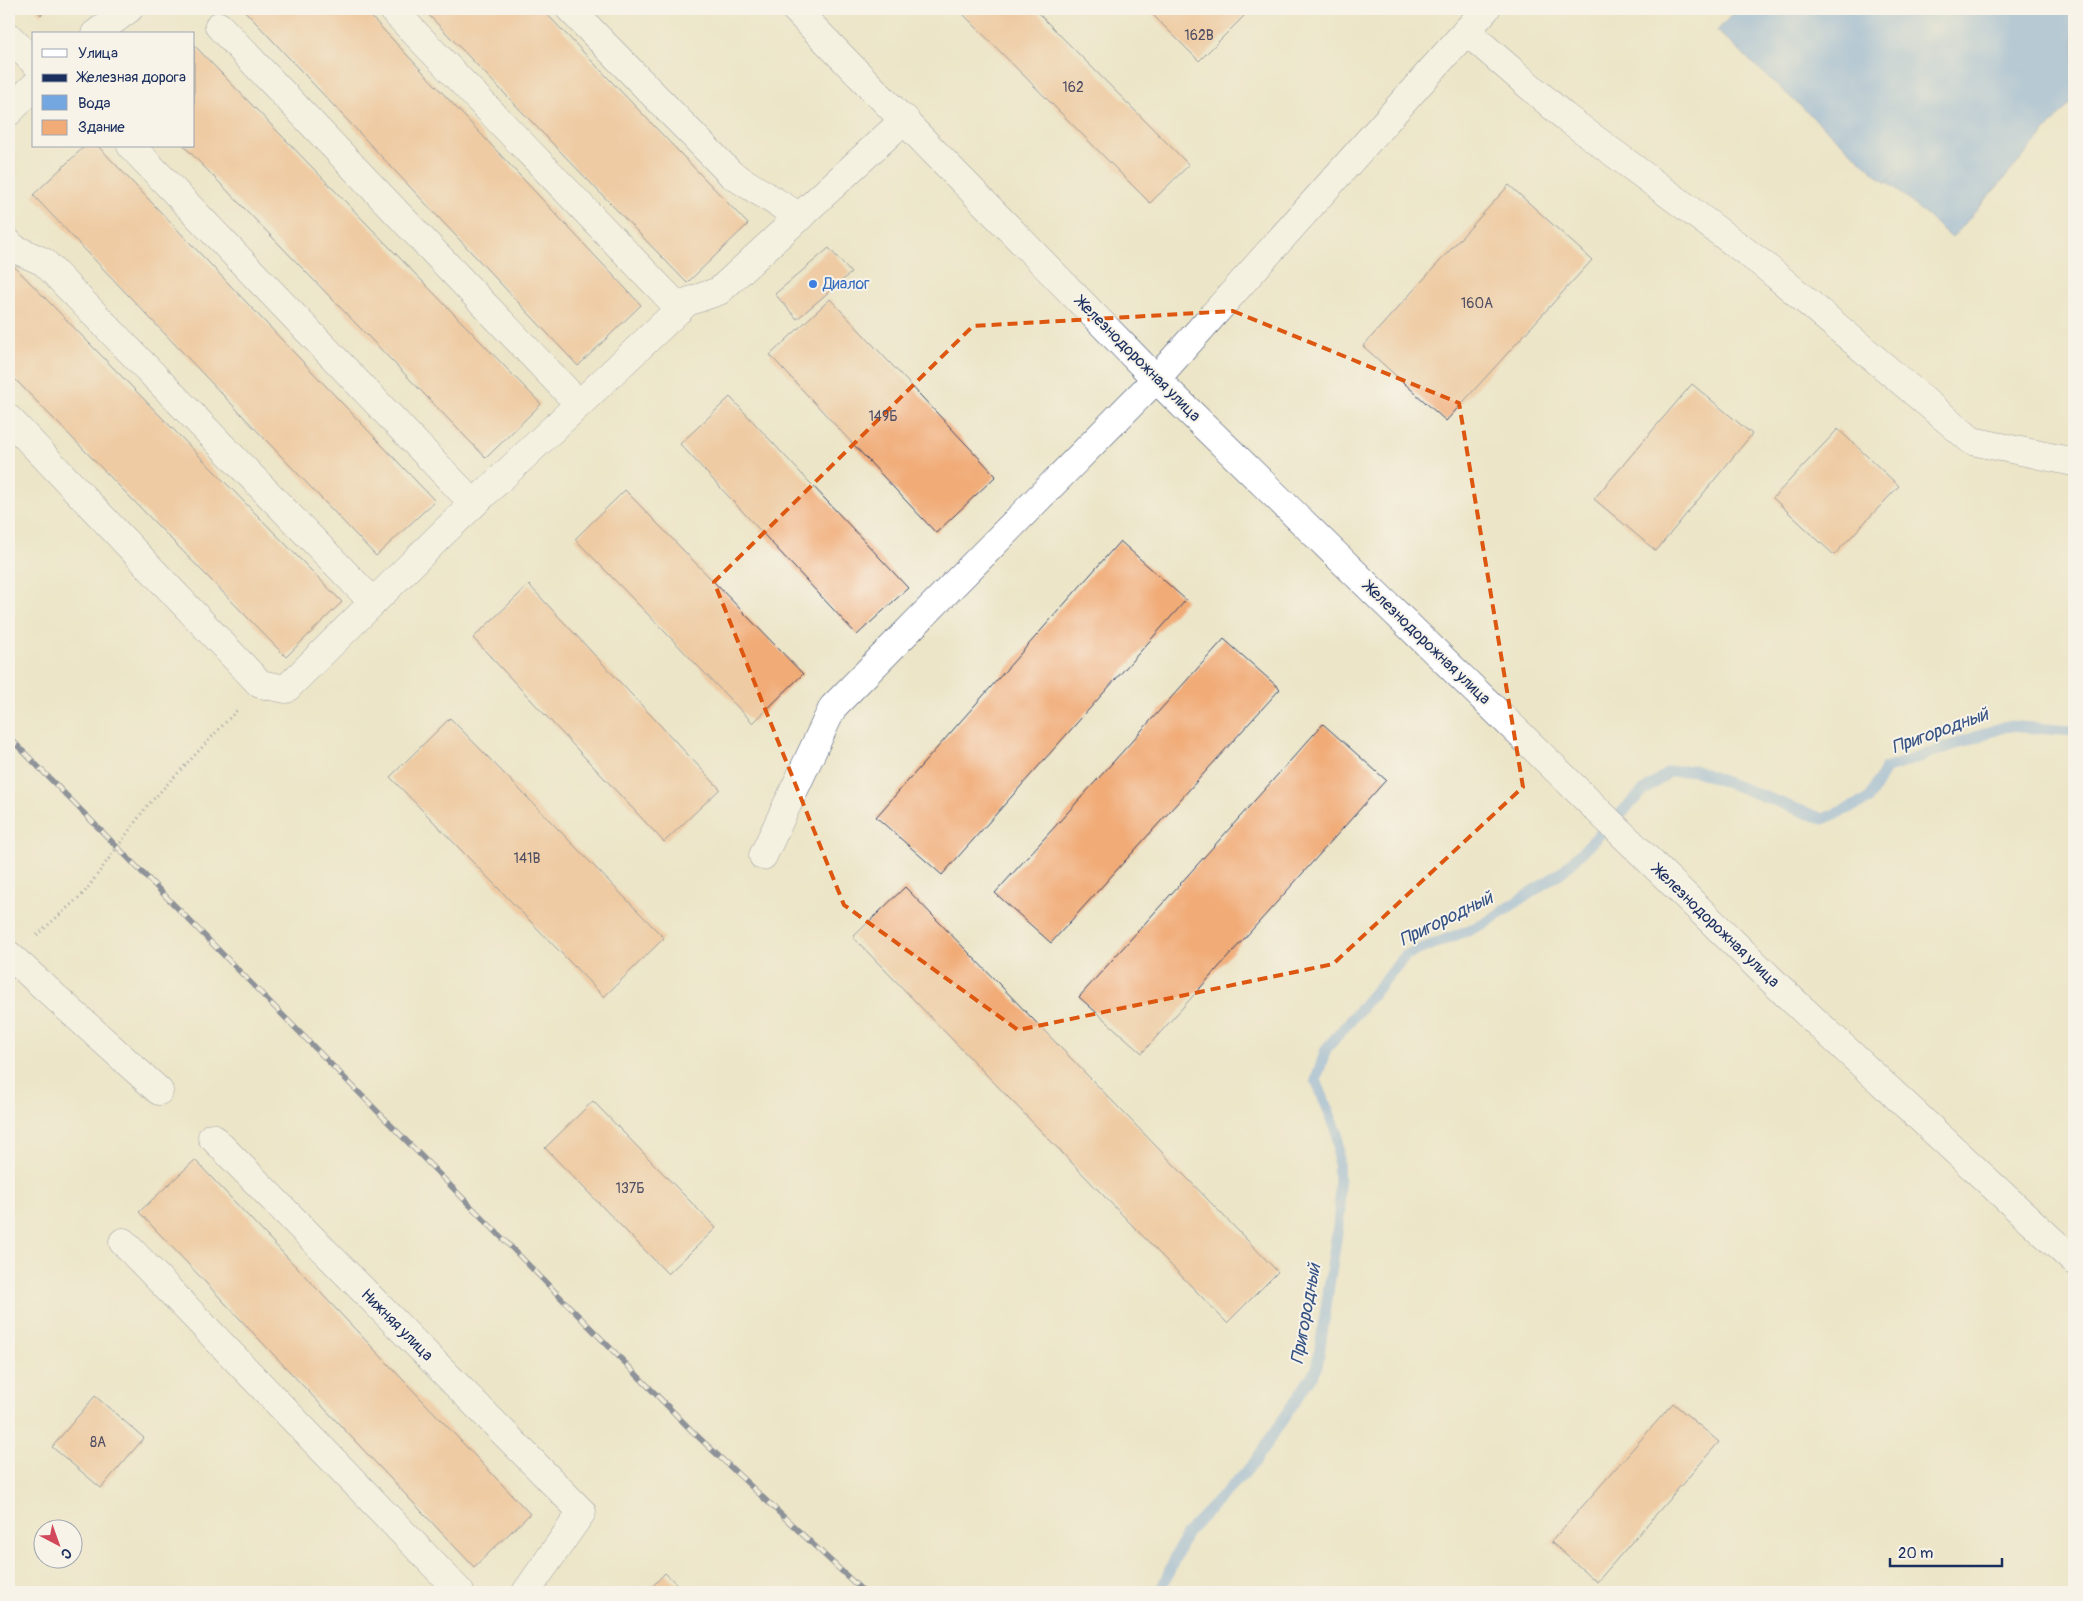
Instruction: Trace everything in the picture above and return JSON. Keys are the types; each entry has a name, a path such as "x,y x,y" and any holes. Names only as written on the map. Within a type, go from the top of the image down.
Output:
{"main road":[{"path":"98,32 129,9"},
{"path":"392,9 680,309"},
{"path":"570,9 731,174 800,217"},
{"name":"Железнодорожная улица","path":"795,9 1156,379 1785,993 2074,1261"},
{"path":"763,856 833,707 1156,379 1486,9"},
{"path":"218,26 579,404"},
{"path":"1466,31 1564,116 1765,266 1972,441 2074,462"},
{"path":"9,36 32,60"},
{"path":"9,112 32,88"},
{"path":"9,419 260,684 286,689 474,504 687,302 719,291 904,120"},
{"path":"134,148 474,504"},
{"path":"9,243 13,248 44,262 373,602"},
{"path":"10,958 159,1091"},
{"name":"Нижняя улица","path":"212,1137 582,1512 526,1592"},
{"path":"123,1242 460,1592"}],"path":[{"path":"10,958 84,893 147,806 260,684"}],"highlighted area":[{"path":"1233,311 1459,403 1523,787 1333,964 1018,1030 844,905 714,582 973,326"}],"water":[{"path":"1737,9 2074,9 2074,99 1952,238 1888,182 1897,171 1886,183 1717,31"}],"building":[{"path":"35,9 47,9 41,15"},
{"path":"243,9 364,9 641,305 578,366"},
{"path":"423,9 542,9 748,224 687,283"},
{"path":"958,9 1034,9 1189,165 1150,203"},
{"path":"1147,9 1251,9 1199,61"},
{"path":"195,46 541,404 486,458 186,148 195,148"},
{"path":"83,148 100,148 435,501 376,556 33,195"},
{"path":"1509,185 1592,260 1446,421 1363,346"},
{"name":"Диалог","path":"829,248 851,273 797,319 775,294"},
{"path":"9,261 342,602 286,657 9,373"},
{"path":"830,299 996,476 936,533 770,355"},
{"path":"1692,384 1752,434 1656,551 1594,499"},
{"path":"730,397 908,588 857,635 680,444"},
{"path":"1838,429 1899,486 1834,555 1773,498"},
{"path":"625,490 803,674 753,723 575,539"},
{"path":"1120,541 1186,600 942,875 876,817"},
{"path":"529,585 720,789 664,842 473,638"},
{"path":"1224,639 1280,689 1051,943 995,893"},
{"path":"450,718 664,938 604,997 390,777"},
{"path":"1323,724 1386,780 1142,1053 1079,997"},
{"path":"905,887 1278,1272 1227,1323 853,937"},
{"path":"593,1101 716,1228 668,1274 545,1148"},
{"path":"195,1160 530,1514 474,1567 139,1212"},
{"path":"95,1396 144,1438 101,1488 52,1447"},
{"path":"1673,1403 1719,1442 1597,1582 1551,1542"},
{"path":"665,1573 685,1592 647,1592"}],"waterway":[{"name":"Пригородный","path":"1160,1592 1186,1534 1254,1463 1317,1368 1340,1212 1337,1132 1316,1080 1326,1049 1406,955 1484,924 1563,871 1641,793 1669,772 1694,770 1823,819 1868,800 1885,769 2007,726 2074,731"}],"railway":[{"path":"9,737 693,1432 864,1592"}],"place":[{"name":"Диалог","path":"813,284"}]}
